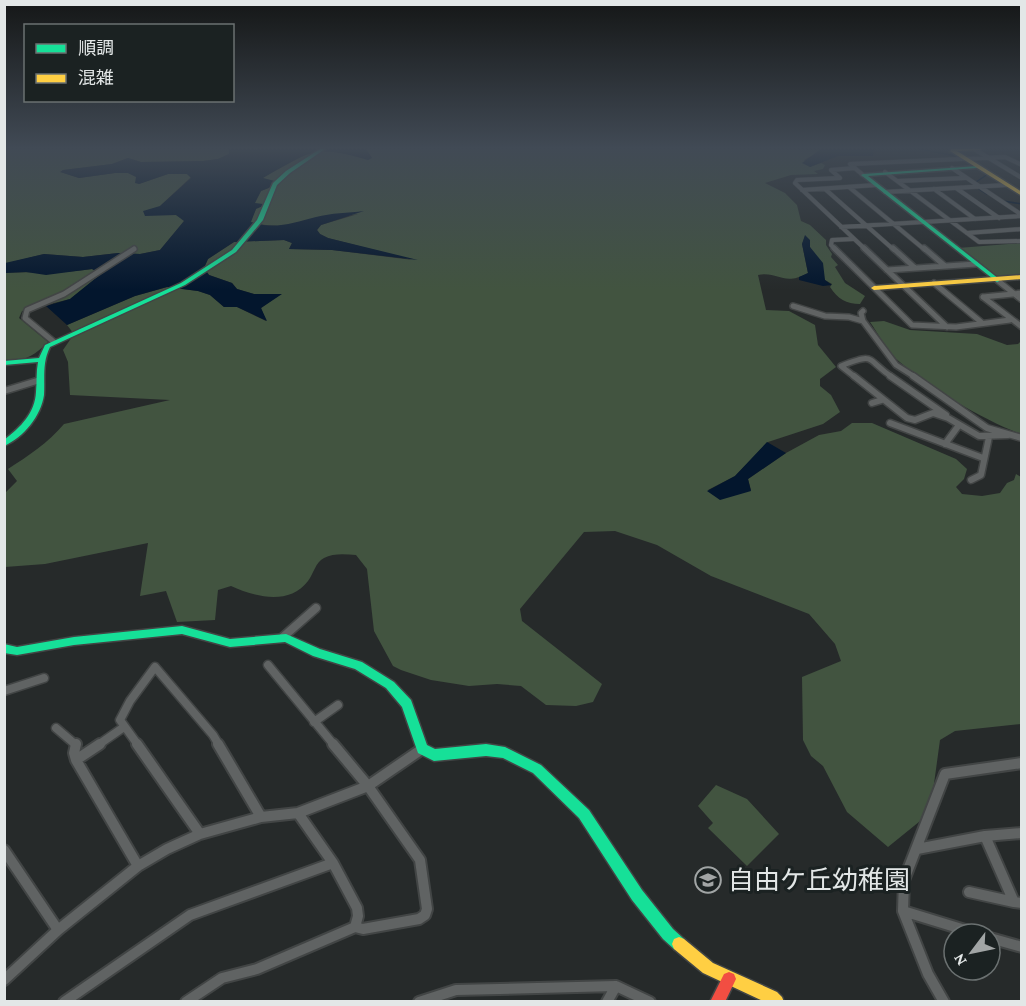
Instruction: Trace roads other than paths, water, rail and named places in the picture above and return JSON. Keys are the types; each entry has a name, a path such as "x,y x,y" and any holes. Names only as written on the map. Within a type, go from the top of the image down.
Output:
{"street":[{"path":"4,444 31,421 40,404 39,360 43,351 54,342 183,284 234,251 260,220 268,196"},
{"path":"808,196 947,327"},
{"path":"833,196 915,268"},
{"path":"860,196 945,266"},
{"path":"890,196 1022,300"},
{"path":"918,196 985,244 1022,242"},
{"path":"943,196 975,219"},
{"path":"967,196 999,218"},
{"path":"993,196 1022,216"},
{"path":"841,227 1022,216"},
{"path":"967,233 1022,229"},
{"path":"853,239 832,240 831,245 912,325 980,326 981,322"},
{"path":"54,342 25,318 24,313 29,308 64,294 133,250"},
{"path":"887,270 976,264"},
{"path":"874,288 1022,277"},
{"path":"934,283 981,322 1010,320"},
{"path":"1022,293 983,297 1022,327"},
{"path":"793,306 825,316 849,317 864,321"},
{"path":"863,311 861,313 864,321 896,365 937,391 969,417 987,428 1022,438"},
{"path":"946,415 928,412 911,420 841,369 842,364 864,357 871,358 887,374 973,433 989,437 1008,435"},
{"path":"4,363 39,360"},
{"path":"4,391 40,380"},
{"path":"872,403 882,400"},
{"path":"890,423 983,458"},
{"path":"945,444 959,425"},
{"path":"971,480 981,476 989,437"},
{"path":"283,637 316,608"},
{"path":"4,648 17,651 74,641 182,630 231,643 283,637 300,643 313,652 347,661 369,671 391,686 411,711 422,749 434,756 486,750 505,753 537,768 584,814 637,895 668,934 708,968 772,997 777,1002"},
{"path":"186,1002 222,978 257,969 355,927 363,929 419,918 425,915 427,909 420,860 368,786 268,666"},
{"path":"200,834 120,720 155,667 213,735 261,817"},
{"path":"4,691 44,678"},
{"path":"315,722 338,705"},
{"path":"76,760 123,727"},
{"path":"56,728 76,744 74,753 76,760 138,866"},
{"path":"4,980 58,930 138,866 167,849 200,834 261,817 298,813 368,786 422,749"},
{"path":"944,1002 928,975 903,911 904,880 945,774 1022,763"},
{"path":"298,813 333,863 357,908 355,927"},
{"path":"917,849 985,836 1022,832"},
{"path":"985,836 1018,903"},
{"path":"4,850 58,930"},
{"path":"64,1002 190,915 333,863"},
{"path":"969,891 1018,903"},
{"path":"903,911 942,923"},
{"path":"1002,941 1022,947"},
{"path":"717,1002 729,979"},
{"path":"607,1002 616,986"},
{"path":"419,1002 446,998 456,990 616,986 650,1002"}],"water":[{"path":"171,196 259,196 255,203 263,204 263,206 256,209 251,222 268,225 284,225 328,215 364,211 321,225 317,230 328,238 418,260 332,250 289,249 292,243 284,240 234,242 208,259 204,268 209,275 232,283 237,289 254,294 282,294 261,308 267,321 237,307 224,307 210,295 167,287 135,296 67,325 46,306 70,299 101,274 92,269 46,275 26,272 5,273 5,263 44,254 83,257 118,253 140,254 160,250 184,221 176,215 145,216 143,211 160,206"},
{"path":"805,235 810,240 810,247 823,263 825,280 832,285 823,286 799,280 799,277 808,273 802,244"},
{"path":"767,442 786,453 748,479 751,491 720,500 707,491 735,476"}],"waterway":[{"path":"1003,201 1022,204"}],"place":[{"name":"自由ケ丘幼稚園","path":"708,880"}]}
